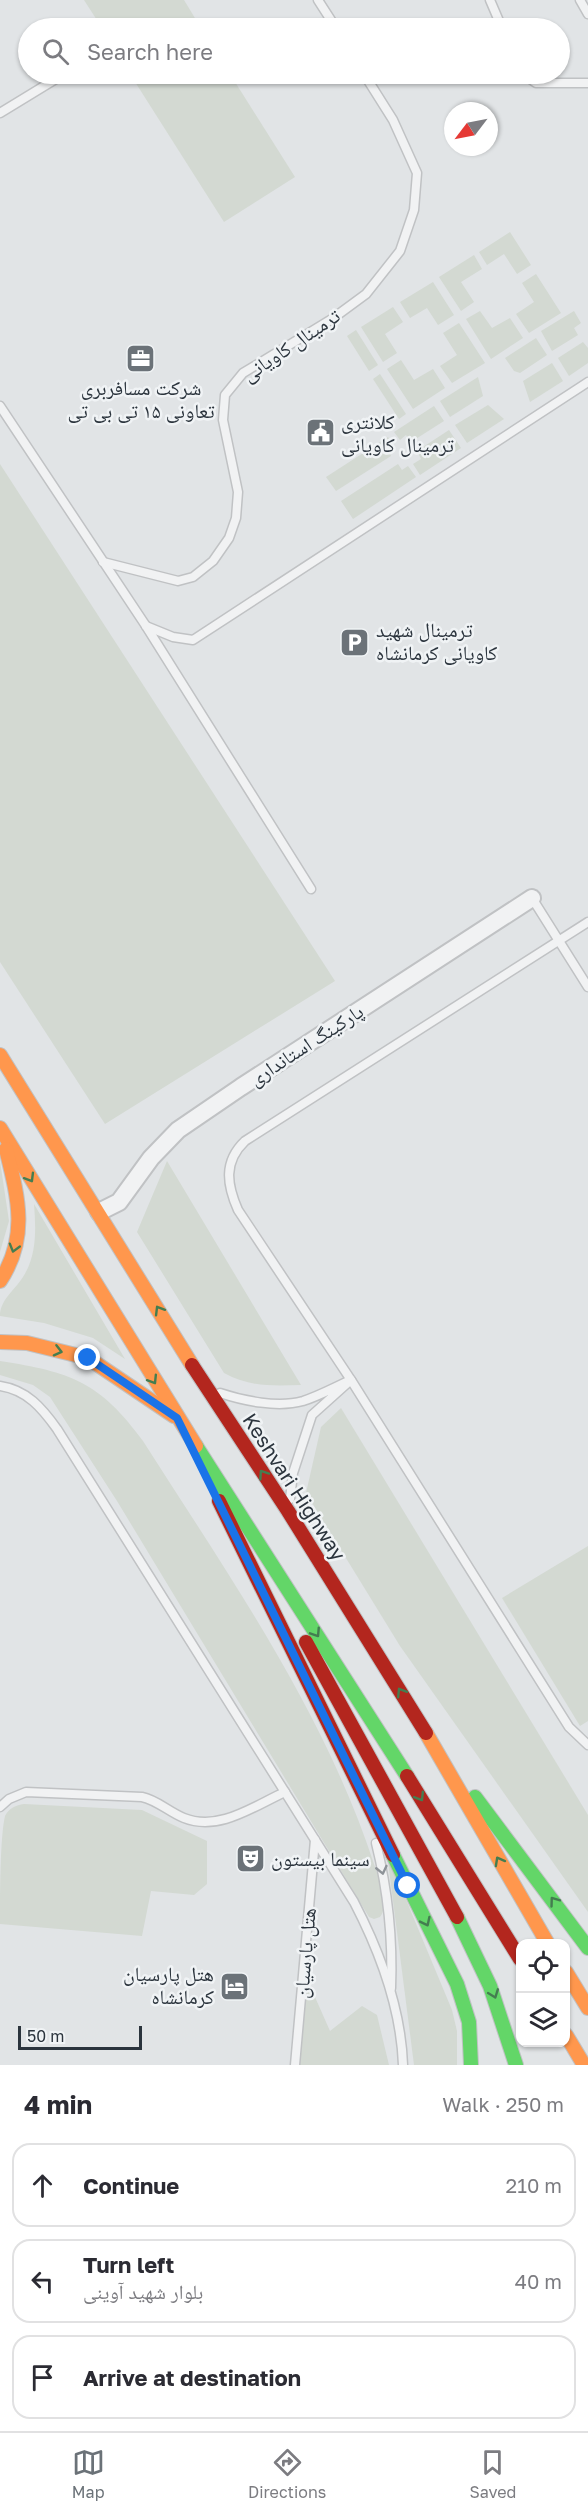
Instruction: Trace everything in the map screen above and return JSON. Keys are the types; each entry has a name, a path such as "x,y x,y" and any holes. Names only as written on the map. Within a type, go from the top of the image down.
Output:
{"main road":[{"name":"Keshvari Highway","path":"0,1055 207,1390 288,1511 426,1732 545,1939"},
{"path":"0,1281 14,1253 19,1231 20,1209 1,1129"},
{"path":"1,1129 177,1418 351,1687 516,1953"},
{"path":"0,1341 27,1343 88,1358 177,1418 457,1984 469,2022 471,2065"},
{"path":"220,1483 470,1941 498,2005 516,2065"},
{"path":"426,1732 588,1948"},
{"path":"570,1979 588,2008"},
{"path":"570,2042 584,2065"}],"street":[{"name":"پارکینگ استانداری","path":"99,1212 119,1202 151,1158 178,1130 532,898"}],"lane":[{"path":"318,0 330,18"},
{"path":"490,0 498,18"},
{"path":"580,0 588,14"},
{"path":"570,83 588,83"},
{"path":"0,113 48,84"},
{"name":"ترمینال کاویانی","path":"103,562 178,581 193,577 213,561 229,538 236,518 238,492 223,420 225,394 243,373 332,319 366,294 400,251 414,210 417,174 393,120 370,84"},
{"path":"146,626 173,637 193,640 588,382"},
{"path":"0,405 146,626 311,889"},
{"path":"532,898 588,987"},
{"path":"587,926 560,940 245,1141 232,1158 228,1181 238,1210 351,1380 569,1727 588,1745"},
{"path":"207,1390 242,1400 290,1402 303,1401 351,1380"},
{"path":"288,1511 293,1473 312,1415 351,1380"},
{"path":"0,1386 20,1391 44,1411 285,1792 366,1925 391,1993 403,2065"},
{"path":"0,1807 9,1799 26,1792 142,1797 149,1798 182,1817 210,1823 227,1819 285,1792"},
{"path":"363,1793 385,1883 393,1956 391,1993"},
{"name":"هتل پارسیان","path":"295,2065 315,1840"}],"shaded area":[{"path":"84,0 184,0 195,18 96,18"},
{"path":"136,84 236,84 295,177 224,222"},
{"path":"510,232 531,265 517,274 504,254 487,265 479,252"},
{"path":"474,255 482,269 461,282 474,302 461,311 439,277"},
{"path":"536,274 561,313 529,333 516,314 534,302 522,283"},
{"path":"433,282 454,315 438,325 427,308 410,318 400,302"},
{"path":"393,307 403,322 385,334 397,353 383,362 361,327"},
{"path":"480,311 492,328 510,318 523,338 491,359 466,319"},
{"path":"574,311 581,323 574,328 578,335 552,351 541,331"},
{"path":"459,323 485,363 452,383 440,366 457,355 443,333"},
{"path":"356,330 378,365 369,371 347,336"},
{"path":"536,338 547,355 520,373 514,371 505,358"},
{"path":"583,342 588,348 588,363 569,376 558,358"},
{"path":"401,360 414,380 433,369 445,388 413,409 387,369"},
{"path":"552,363 563,381 530,402 523,381"},
{"path":"380,374 406,414 399,419 373,379"},
{"path":"478,377 483,396 450,417 440,401"},
{"path":"488,405 504,419 467,443 455,425"},
{"path":"434,406 444,421 411,442 406,435 400,440 394,432"},
{"path":"449,430 461,448 420,475 413,464 421,459 417,451"},
{"path":"388,437 393,445 388,449 391,456 336,491 326,477"},
{"path":"0,464 335,981 105,1124 0,962"},
{"path":"398,464 402,470 408,466 416,477 353,519 341,501"},
{"path":"0,1161 9,1221 0,1252"},
{"path":"167,1161 301,1385 252,1383 224,1373 137,1232"},
{"path":"34,1204 125,1359 93,1338 44,1323 0,1316 2,1305 23,1277 31,1260 35,1232"},
{"path":"0,1361 46,1370 82,1383 112,1405 143,1441 241,1594 302,1699 329,1752 353,1807 380,1883 384,1905 380,1917 374,1919 369,1917 117,1501 50,1397 33,1385 0,1375"},
{"path":"341,1408 588,1815 588,1912 400,1646 306,1493 321,1427"},
{"path":"588,1546 588,1721 580,1726 502,1598"},
{"path":"24,1804 142,1810 207,1841 207,1884 194,1895 151,1891 142,1936 0,1924 1,1853 5,1816 13,1807"},
{"path":"387,1854 452,2010 457,2031 457,2065 414,2065"},
{"path":"311,1988 330,2031 362,2006 377,2015 389,2065 300,2065 305,1990"}],"traffic: fast":[{"path":"196,1446 407,1776"},
{"path":"475,1797 588,1948"},
{"path":"393,1855 457,1984 469,2022 471,2065"},
{"path":"457,1917 490,1986 516,2065"}],"traffic: slow":[{"path":"0,1055 192,1365"},
{"path":"0,1128 196,1446"},
{"path":"0,1281 9,1265 18,1233 17,1200 6,1149"},
{"path":"0,1342 27,1343 88,1358 174,1416"},
{"path":"426,1733 545,1939"},
{"path":"570,1979 588,2008"},
{"path":"570,2042 584,2065"}],"traffic: jam":[{"path":"192,1365 288,1511 426,1733"},
{"path":"219,1501 393,1855"},
{"path":"306,1642 457,1917"},
{"path":"407,1776 516,1953"}],"place":[{"name":"شرکت مسافربری تعاونی ۱۵ تی بی تی","path":"141,358"},
{"name":"کلانتری ترمینال کاویانی","path":"320,433"},
{"name":"ترمینال شهید کاویانی کرمانشاه","path":"355,642"},
{"name":"سینما بیستون","path":"250,1859"},
{"name":"هتل پارسیان کرمانشاه","path":"235,1986"}],"route":[{"path":"88,1358 177,1418 408,1886"}]}
